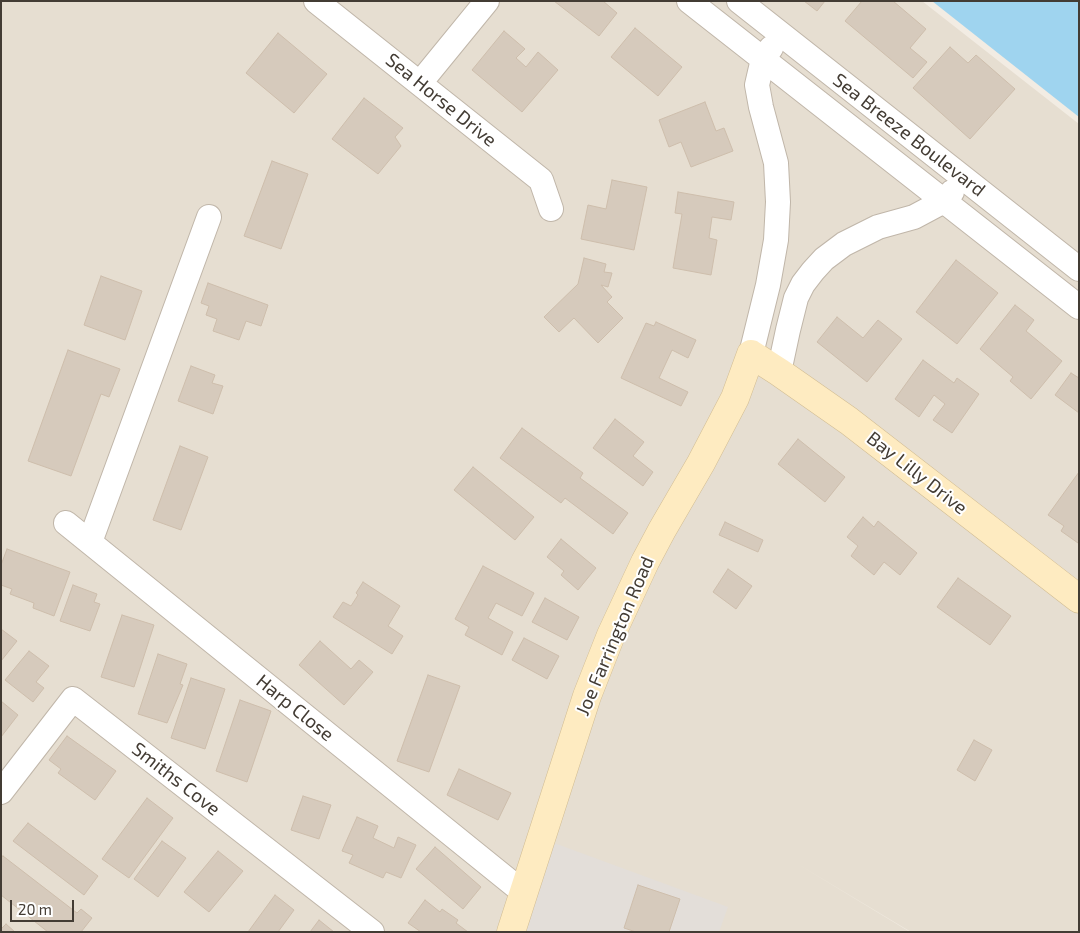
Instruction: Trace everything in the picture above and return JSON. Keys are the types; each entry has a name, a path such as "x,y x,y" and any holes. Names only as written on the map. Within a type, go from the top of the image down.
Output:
{"main road":[{"name":"Bay Lilly Drive","path":"750,354 849,421 1079,599"},
{"name":"Joe Farrington Road","path":"511,932 587,696 611,635 645,562 701,464 735,398 750,354"}],"street":[{"name":"Sea Horse Drive","path":"316,1 542,180 551,209"},
{"path":"420,83 487,1"},
{"name":"Sea Breeze Boulevard","path":"689,1 1079,307"},
{"name":"Sea Breeze Boulevard","path":"739,1 1079,270"},
{"path":"750,354 771,268 776,240 778,202 776,163 757,85 763,59 781,34"},
{"path":"944,202 963,178"},
{"name":"Sea Breeze Boulevard","path":"779,372 796,298 803,284 824,259 844,244 878,227 914,217 944,202"},
{"path":"90,542 209,217"},
{"path":"771,268 803,284"},
{"name":"Harp Close","path":"66,522 524,893"},
{"name":"Smiths Cove","path":"1,792 73,699 372,932"}],"shaded area":[{"path":"1,1 922,1 1079,124 1079,932 911,932 796,863 910,932 1,932"},
{"path":"554,843 728,907 719,932 525,932"}],"water":[{"path":"932,1 1079,1 1079,117"}],"building":[{"path":"554,1 603,1 617,13 599,36"},
{"path":"804,1 825,1 817,11"},
{"path":"862,1 893,1 926,29 910,48 927,62 913,78 845,21"},
{"path":"635,28 682,67 658,96 611,57"},
{"path":"504,31 525,49 516,58 526,67 538,52 558,70 522,112 472,70"},
{"path":"278,33 327,74 294,113 246,73"},
{"path":"950,47 968,63 976,55 1015,89 970,139 913,88"},
{"path":"364,98 403,128 395,137 401,146 378,174 332,139"},
{"path":"705,102 716,131 724,128 733,151 691,167 681,142 669,147 659,120"},
{"path":"272,161 308,174 281,249 244,236"},
{"path":"612,180 647,187 634,250 581,239 588,205 606,209"},
{"path":"678,192 734,202 731,220 712,217 709,238 717,240 711,275 673,268 682,214 675,213"},
{"path":"584,258 606,264 604,272 612,273 608,287 601,285 612,297 607,302 623,318 598,343 574,318 559,332 544,317 578,284"},
{"path":"956,260 998,293 957,344 916,312"},
{"path":"101,276 142,291 125,340 84,325"},
{"path":"208,283 268,305 261,326 246,321 239,340 213,331 217,319 206,315 209,306 201,303"},
{"path":"1015,305 1034,320 1026,331 1062,361 1031,399 1010,381 1013,377 980,349"},
{"path":"837,317 863,338 878,320 902,339 867,382 817,342"},
{"path":"656,322 696,340 688,358 672,350 659,378 688,392 681,406 621,378 646,323 654,326"},
{"path":"68,350 120,369 109,397 101,394 71,476 28,461"},
{"path":"923,360 954,383 957,378 979,394 952,433 933,420 945,404 934,395 919,417 895,399"},
{"path":"191,366 215,375 212,383 223,386 213,414 178,401"},
{"path":"1071,373 1079,378 1079,413 1055,395"},
{"path":"615,419 644,442 633,456 653,472 643,486 593,448"},
{"path":"522,428 583,473 580,478 628,513 613,534 565,498 561,503 500,458"},
{"path":"798,439 845,477 825,502 778,464"},
{"path":"180,446 208,457 181,530 153,520"},
{"path":"473,467 534,517 515,540 454,490"},
{"path":"1079,472 1078,543 1061,531 1064,526 1048,515"},
{"path":"863,517 874,527 878,521 917,553 900,575 884,562 874,575 851,556 858,546 847,537"},
{"path":"725,522 763,540 758,552 719,535"},
{"path":"561,539 596,568 578,590 561,575 564,571 547,557"},
{"path":"7,549 70,572 54,616 33,608 34,603 10,594 12,589 1,585 1,565"},
{"path":"483,566 534,593 522,616 496,603 488,618 513,632 502,655 465,635 469,627 455,619"},
{"path":"728,569 752,586 736,609 713,592"},
{"path":"958,578 1011,616 990,645 937,607"},
{"path":"363,582 400,606 388,626 403,636 392,654 333,617 343,602 351,606"},
{"path":"73,585 97,594 94,602 100,604 90,631 60,621"},
{"path":"545,598 579,617 567,640 532,622"},
{"path":"122,615 154,625 134,687 101,677"},
{"path":"1,629 17,641 1,661"},
{"path":"524,638 559,656 547,679 512,660"},
{"path":"320,641 351,669 359,660 373,672 344,705 299,665"},
{"path":"29,651 49,666 36,682 44,688 33,702 5,680"},
{"path":"158,654 187,664 180,684 183,685 167,723 138,714"},
{"path":"428,675 460,686 429,772 397,761"},
{"path":"191,678 225,689 205,749 171,738"},
{"path":"240,700 271,711 247,782 216,771"},
{"path":"1,701 18,715 1,737"},
{"path":"67,736 116,771 95,800 58,773 61,769 49,760"},
{"path":"974,740 992,750 975,781 957,770"},
{"path":"459,769 511,793 498,820 447,795"},
{"path":"303,796 331,805 319,839 291,830"},
{"path":"147,798 173,818 129,878 102,859"},
{"path":"357,817 378,826 373,838 394,848 398,837 416,845 401,878 386,872 383,878 349,863 353,855 342,851"},
{"path":"28,823 98,876 84,895 13,841"},
{"path":"162,841 186,858 158,897 134,879"},
{"path":"435,847 481,887 463,909 416,869"},
{"path":"218,851 243,871 209,912 184,892"},
{"path":"3,856 77,913 81,909 92,918 81,932 48,932 1,895 1,857"},
{"path":"638,885 680,899 669,932 636,932 624,928"},
{"path":"275,895 294,910 278,932 248,932"},
{"path":"425,900 440,912 442,909 458,920 456,923 468,932 421,932 408,923"},
{"path":"319,920 334,932 310,932"},
{"path":"6,924 15,932 1,932 1,929"}]}
